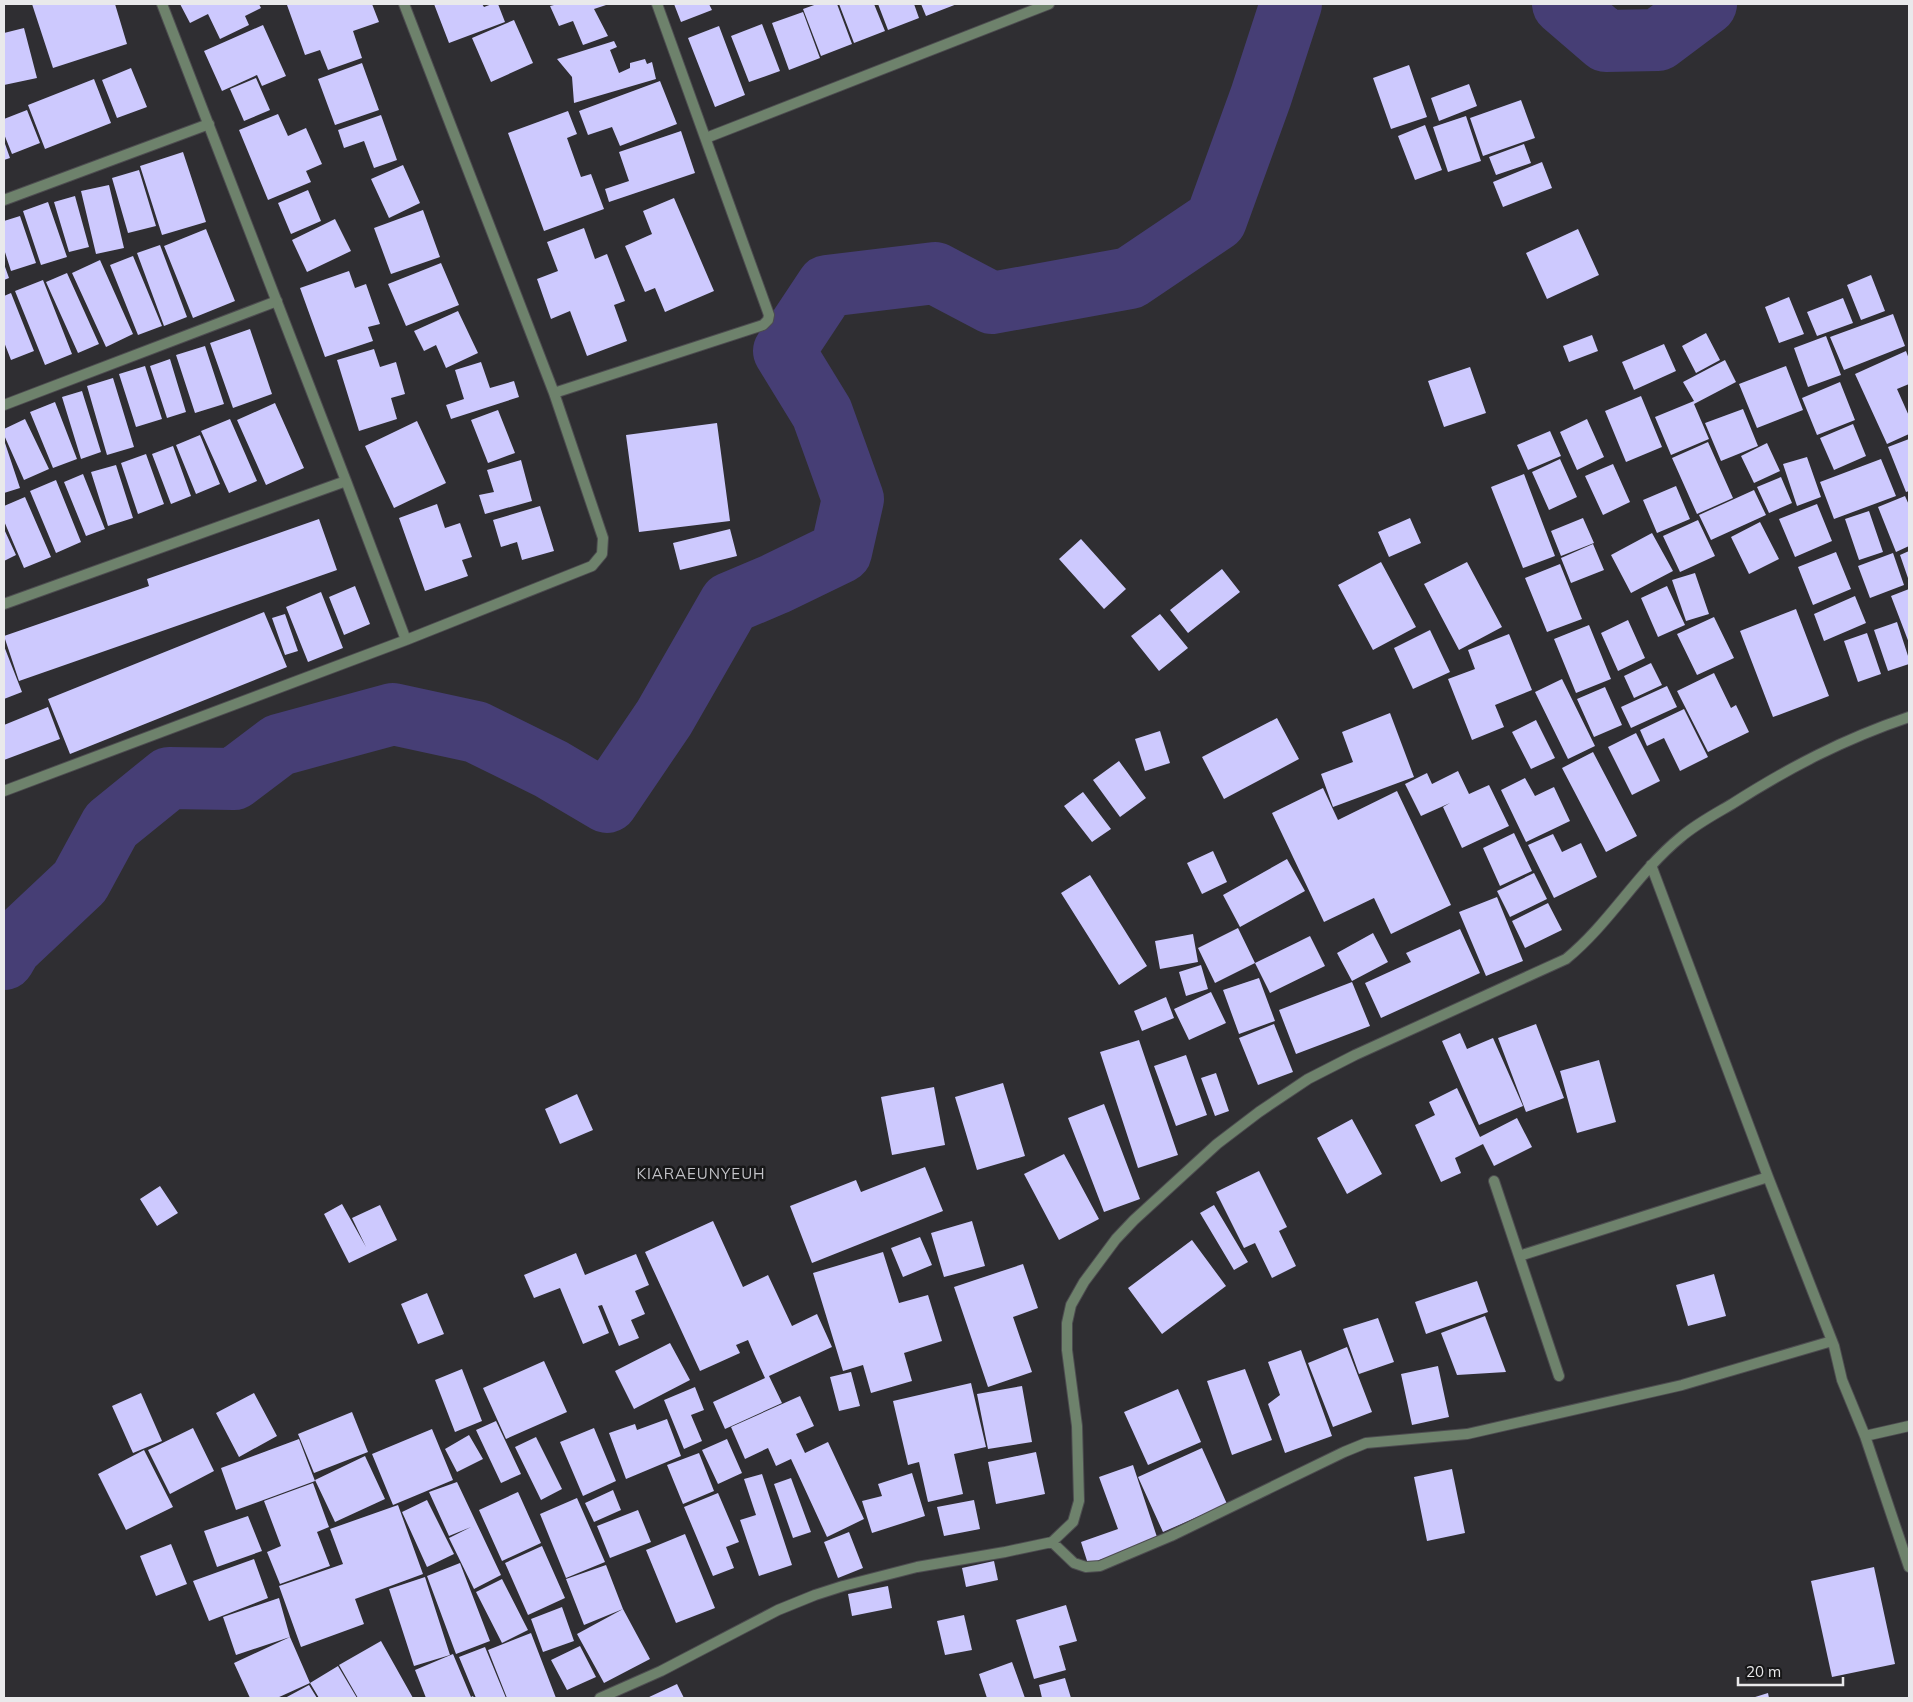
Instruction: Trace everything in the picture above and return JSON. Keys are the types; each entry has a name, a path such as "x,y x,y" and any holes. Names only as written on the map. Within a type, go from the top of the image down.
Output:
{"street":[{"path":"162,4 406,640"},
{"path":"4,791 406,640 592,566 602,554 603,538 554,392 404,4"},
{"path":"554,392 762,325 768,320 769,315 657,4"},
{"path":"706,138 1049,4"},
{"path":"4,200 209,124"},
{"path":"4,404 277,301"},
{"path":"4,604 346,480"},
{"path":"600,1698 661,1671 778,1610 843,1586 917,1567 1052,1542 1073,1522 1079,1501 1077,1426 1067,1350 1067,1323 1071,1305 1084,1282 1116,1239 1134,1220 1217,1144 1308,1078 1566,959 1582,946 1610,917 1651,865 1681,836 1766,782 1809,758 1909,716"},
{"path":"1651,865 1833,1344 1842,1380 1865,1436 1909,1567"},
{"path":"1520,1256 1768,1177"},
{"path":"1494,1181 1559,1376"},
{"path":"1052,1542 1074,1563 1086,1567 1100,1566 1171,1536 1366,1443 1467,1434 1682,1385 1833,1344"},
{"path":"1865,1436 1909,1426"}],"building":[{"path":"32,4 115,4 127,44 53,68"},
{"path":"180,4 259,4 261,8 245,16 249,25 220,39 208,14 190,23"},
{"path":"372,4 379,22 353,31 362,58 328,70 320,50 305,55 287,5"},
{"path":"434,4 482,4 484,7 498,4 505,22 449,43"},
{"path":"558,4 609,4 594,9 608,36 583,45 573,21 559,26 550,6"},
{"path":"674,4 709,4 712,10 681,22"},
{"path":"817,4 837,4 852,44 821,56 803,9"},
{"path":"839,4 874,4 885,31 854,43"},
{"path":"878,4 914,4 919,18 888,30"},
{"path":"921,4 957,4 926,16"},
{"path":"803,12 820,58 789,70 772,23"},
{"path":"514,20 533,63 491,82 472,38"},
{"path":"762,24 780,71 749,82 731,36"},
{"path":"263,25 286,76 262,86 257,75 222,91 204,51"},
{"path":"719,26 745,95 715,107 688,38"},
{"path":"24,28 37,78 4,85 4,33"},
{"path":"614,41 617,47 610,50 619,73 630,68 630,63 645,59 647,64 652,62 656,79 574,103 572,77 557,59"},
{"path":"362,63 379,110 335,125 318,79"},
{"path":"1409,65 1427,117 1391,129 1373,78"},
{"path":"131,68 147,107 117,118 102,80"},
{"path":"256,78 270,110 244,121 230,89"},
{"path":"94,79 111,123 45,149 28,105"},
{"path":"660,81 677,124 620,146 612,127 588,135 579,111"},
{"path":"1469,84 1477,106 1439,121 1431,98"},
{"path":"1521,100 1535,138 1483,156 1470,118"},
{"path":"27,110 40,143 12,154 4,134 4,119"},
{"path":"568,111 577,134 567,138 581,177 591,174 604,209 544,231 508,133"},
{"path":"278,114 288,136 306,128 322,164 306,171 311,182 268,200 239,130"},
{"path":"381,115 397,160 374,168 364,141 344,148 338,130"},
{"path":"1466,116 1481,161 1448,172 1433,127"},
{"path":"1425,125 1442,170 1415,180 1398,136"},
{"path":"681,131 695,173 609,202 605,189 629,181 619,152"},
{"path":"4,141 10,158 4,160"},
{"path":"1524,144 1531,163 1496,175 1489,157"},
{"path":"183,152 206,222 162,235 140,166"},
{"path":"1542,162 1552,188 1503,207 1493,182"},
{"path":"403,165 420,203 389,218 371,179"},
{"path":"139,170 156,226 128,233 112,178"},
{"path":"109,185 124,248 96,254 81,191"},
{"path":"308,190 321,221 291,234 278,203"},
{"path":"75,196 89,247 69,252 54,202"},
{"path":"674,198 714,291 665,312 655,288 645,292 625,246 652,234 643,211"},
{"path":"48,202 67,257 41,265 23,211"},
{"path":"423,210 440,257 391,274 374,228"},
{"path":"20,216 36,263 11,271 4,249 4,221"},
{"path":"335,219 351,251 307,272 292,240"},
{"path":"584,228 595,259 607,254 625,301 614,305 627,341 587,356 570,311 551,319 537,279 558,271 547,242"},
{"path":"206,229 235,301 193,318 164,246"},
{"path":"1578,229 1599,275 1547,299 1526,253"},
{"path":"160,245 187,317 164,326 137,253"},
{"path":"133,256 162,326 138,335 110,265"},
{"path":"100,260 133,334 106,347 72,273"},
{"path":"441,263 459,305 406,326 388,284"},
{"path":"4,264 9,278 4,280"},
{"path":"349,271 355,288 366,284 380,324 368,327 373,341 325,357 300,288"},
{"path":"67,273 99,344 78,353 46,282"},
{"path":"1871,275 1885,311 1861,320 1847,285"},
{"path":"43,280 72,354 45,365 15,291"},
{"path":"11,293 34,351 11,360 4,342 4,296"},
{"path":"1789,297 1804,334 1779,343 1765,307"},
{"path":"1843,298 1853,323 1817,336 1807,312"},
{"path":"458,311 478,353 446,368 436,345 424,351 414,331"},
{"path":"1893,314 1905,346 1844,370 1830,337"},
{"path":"250,329 272,394 233,408 210,343"},
{"path":"1706,333 1720,360 1696,373 1682,346"},
{"path":"1592,335 1598,351 1569,362 1563,346"},
{"path":"1826,336 1841,375 1808,387 1794,348"},
{"path":"1664,344 1676,371 1634,390 1622,362"},
{"path":"205,346 224,404 195,413 176,355"},
{"path":"374,349 380,367 396,362 405,394 391,398 397,419 359,431 337,360"},
{"path":"1906,351 1909,359 1909,384 1897,389 1909,416 1909,434 1887,444 1855,374"},
{"path":"170,359 186,412 167,418 150,366"},
{"path":"1725,360 1736,382 1694,404 1709,439 1671,455 1655,417 1694,401 1683,382"},
{"path":"481,362 490,388 514,381 519,397 451,419 446,405 464,399 455,370"},
{"path":"145,366 162,419 136,427 119,374"},
{"path":"1786,366 1803,410 1757,428 1739,384"},
{"path":"1470,367 1486,413 1444,427 1428,381"},
{"path":"113,378 134,447 107,455 87,386"},
{"path":"1840,382 1855,420 1817,435 1802,398"},
{"path":"82,391 101,452 81,459 62,397"},
{"path":"1641,396 1662,447 1626,462 1605,411"},
{"path":"55,402 77,459 53,468 30,412"},
{"path":"275,403 304,468 266,485 237,420"},
{"path":"1743,409 1758,446 1721,461 1705,423"},
{"path":"498,410 515,453 488,463 471,420"},
{"path":"25,419 49,469 24,480 4,435 4,429"},
{"path":"230,419 257,481 229,493 201,431"},
{"path":"1587,419 1604,457 1577,470 1560,432"},
{"path":"417,421 446,483 394,508 365,446"},
{"path":"717,423 730,521 639,532 626,435"},
{"path":"1853,424 1866,456 1834,470 1820,438"},
{"path":"1550,431 1561,456 1528,470 1517,445"},
{"path":"200,435 220,484 196,494 176,445"},
{"path":"1909,439 1909,491 1906,492 1888,447"},
{"path":"4,440 20,488 4,493"},
{"path":"1708,442 1733,498 1697,514 1672,458"},
{"path":"1767,443 1780,471 1754,483 1741,456"},
{"path":"173,446 191,496 171,504 152,454"},
{"path":"146,454 164,504 138,514 121,463"},
{"path":"1807,457 1821,497 1797,506 1783,464"},
{"path":"1560,459 1577,497 1549,510 1532,472"},
{"path":"1881,459 1896,496 1834,519 1820,482"},
{"path":"521,460 532,501 485,514 479,495 494,492 487,470"},
{"path":"1613,464 1630,502 1603,515 1585,476"},
{"path":"116,465 133,518 108,526 91,472"},
{"path":"83,474 105,529 86,536 64,482"},
{"path":"1524,474 1555,556 1523,568 1491,487"},
{"path":"1781,477 1792,503 1769,513 1757,487"},
{"path":"56,480 81,542 56,553 30,491"},
{"path":"1676,486 1690,519 1657,533 1643,500"},
{"path":"1754,490 1766,515 1711,540 1699,515"},
{"path":"1905,496 1909,505 1909,546 1896,552 1878,507"},
{"path":"25,497 51,557 24,568 4,521 4,506"},
{"path":"437,504 445,528 460,523 472,557 462,560 468,576 425,591 399,518"},
{"path":"1817,504 1832,541 1795,557 1779,519"},
{"path":"540,506 554,551 522,560 517,542 501,547 493,520"},
{"path":"1869,511 1883,552 1859,560 1845,519"},
{"path":"1410,518 1421,543 1389,557 1378,532"},
{"path":"1583,518 1594,543 1561,556 1551,531"},
{"path":"319,519 337,570 19,681 4,636 149,586 147,579"},
{"path":"1698,520 1715,556 1680,572 1663,536"},
{"path":"1760,522 1779,559 1749,574 1731,537"},
{"path":"4,529 16,555 4,561"},
{"path":"730,529 737,556 680,570 673,543"},
{"path":"1652,533 1673,571 1631,593 1611,555"},
{"path":"1081,539 1126,589 1104,609 1059,559"},
{"path":"1593,544 1604,570 1571,583 1561,558"},
{"path":"1909,551 1909,581 1900,555"},
{"path":"1836,552 1851,589 1813,605 1798,567"},
{"path":"1893,553 1904,585 1870,598 1858,566"},
{"path":"1381,562 1416,627 1373,650 1338,585"},
{"path":"1467,562 1502,627 1459,650 1424,584"},
{"path":"1560,564 1582,619 1547,632 1525,578"},
{"path":"1222,569 1240,592 1188,633 1170,610"},
{"path":"1695,573 1709,614 1686,621 1672,580"},
{"path":"355,586 370,624 344,635 329,597"},
{"path":"1667,586 1685,625 1658,637 1641,598"},
{"path":"1909,589 1909,643 1891,596"},
{"path":"321,592 343,648 308,662 286,607"},
{"path":"1855,596 1866,623 1824,641 1814,614"},
{"path":"1796,609 1829,696 1773,717 1740,631"},
{"path":"264,612 287,667 70,754 48,699"},
{"path":"285,614 298,651 285,655 272,618"},
{"path":"1160,614 1188,648 1159,671 1131,636"},
{"path":"1714,617 1734,658 1697,675 1677,634"},
{"path":"1628,620 1645,658 1618,671 1601,633"},
{"path":"1897,622 1909,664 1888,671 1874,630"},
{"path":"1589,625 1611,679 1576,693 1554,639"},
{"path":"1430,630 1450,672 1413,689 1394,648"},
{"path":"1867,633 1881,674 1858,682 1844,641"},
{"path":"1509,634 1532,690 1495,705 1504,727 1472,740 1448,679 1475,669 1468,650"},
{"path":"4,646 22,692 4,699"},
{"path":"1651,663 1662,685 1634,698 1624,676"},
{"path":"1714,673 1731,708 1736,705 1749,732 1708,752 1677,691"},
{"path":"1562,679 1595,746 1568,759 1535,692"},
{"path":"1667,686 1677,707 1631,728 1621,707"},
{"path":"1605,687 1622,725 1594,737 1577,699"},
{"path":"48,707 60,739 4,760 4,725"},
{"path":"1684,709 1708,757 1680,771 1664,738 1647,746 1640,730"},
{"path":"1390,713 1414,777 1333,807 1321,774 1353,762 1342,732"},
{"path":"1277,718 1299,759 1224,799 1202,757"},
{"path":"1536,720 1555,758 1531,769 1512,732"},
{"path":"1160,731 1170,763 1145,771 1135,739"},
{"path":"1636,733 1660,781 1632,795 1608,747"},
{"path":"1593,752 1637,836 1606,852 1562,768"},
{"path":"1119,761 1146,798 1120,817 1093,780"},
{"path":"1458,771 1469,794 1489,785 1509,826 1462,848 1443,807 1450,803 1421,816 1405,784 1427,773 1432,784"},
{"path":"1525,778 1535,796 1554,787 1570,821 1526,842 1501,790"},
{"path":"1323,788 1338,820 1397,791 1451,905 1391,934 1374,898 1324,922 1272,813"},
{"path":"1083,792 1111,829 1092,842 1064,806"},
{"path":"1514,833 1532,871 1500,886 1483,848"},
{"path":"1553,834 1562,852 1581,843 1597,877 1554,898 1528,845"},
{"path":"1213,851 1227,882 1202,894 1187,863"},
{"path":"1287,859 1305,891 1240,927 1223,895"},
{"path":"1534,873 1547,899 1510,917 1497,891"},
{"path":"1090,875 1147,966 1119,985 1061,893"},
{"path":"1497,897 1523,961 1486,976 1459,912"},
{"path":"1548,903 1562,930 1525,948 1512,921"},
{"path":"1238,928 1255,963 1215,983 1198,948"},
{"path":"1460,929 1480,973 1381,1018 1365,983 1411,962 1406,953"},
{"path":"1373,933 1388,962 1352,981 1337,953"},
{"path":"1193,934 1198,962 1160,969 1155,941"},
{"path":"1310,936 1325,966 1270,993 1255,963"},
{"path":"1201,965 1208,989 1186,996 1179,972"},
{"path":"1259,978 1275,1021 1239,1034 1223,990"},
{"path":"1352,982 1370,1026 1296,1054 1279,1010"},
{"path":"1211,992 1226,1023 1189,1040 1174,1009"},
{"path":"1166,997 1174,1018 1142,1031 1134,1011"},
{"path":"1274,1024 1293,1072 1258,1085 1239,1038"},
{"path":"1536,1024 1564,1098 1526,1112 1498,1038"},
{"path":"1460,1033 1467,1049 1493,1038 1523,1106 1479,1125 1442,1041"},
{"path":"1139,1040 1178,1155 1138,1168 1100,1052"},
{"path":"1186,1055 1207,1115 1176,1126 1154,1066"},
{"path":"1599,1060 1616,1122 1577,1133 1560,1071"},
{"path":"1216,1073 1229,1111 1215,1116 1201,1078"},
{"path":"1003,1083 1025,1156 977,1170 955,1097"},
{"path":"934,1087 945,1145 892,1155 881,1097"},
{"path":"1457,1088 1480,1137 1517,1118 1532,1147 1494,1166 1483,1144 1455,1158 1461,1173 1441,1182 1415,1125 1435,1115 1429,1102"},
{"path":"577,1094 593,1130 560,1144 545,1109"},
{"path":"1104,1104 1140,1199 1104,1212 1068,1118"},
{"path":"1352,1119 1382,1174 1347,1194 1317,1138"},
{"path":"1064,1154 1099,1219 1059,1240 1024,1174"},
{"path":"925,1167 943,1211 812,1263 790,1206 856,1180 861,1192"},
{"path":"1259,1171 1287,1227 1279,1231 1296,1266 1272,1278 1255,1243 1244,1248 1216,1192"},
{"path":"160,1186 178,1213 157,1226 140,1199"},
{"path":"342,1204 366,1247 352,1218 380,1205 397,1240 349,1263 324,1214"},
{"path":"1214,1205 1248,1262 1234,1270 1200,1213"},
{"path":"713,1221 743,1287 768,1275 792,1326 817,1314 832,1347 769,1376 782,1403 725,1429 713,1402 765,1378 748,1340 736,1345 740,1353 700,1371 645,1252"},
{"path":"972,1221 985,1266 944,1277 931,1233"},
{"path":"920,1237 932,1265 903,1277 891,1248"},
{"path":"1192,1240 1226,1286 1162,1334 1128,1288"},
{"path":"883,1252 899,1303 928,1295 942,1341 904,1353 912,1381 871,1393 863,1365 843,1371 813,1273"},
{"path":"576,1253 585,1275 636,1254 649,1285 635,1291 645,1314 631,1320 639,1338 619,1346 602,1305 598,1306 609,1333 583,1344 560,1288 534,1298 524,1275"},
{"path":"1023,1264 1038,1308 1013,1317 1032,1372 988,1387 954,1287"},
{"path":"1714,1274 1726,1316 1688,1326 1676,1285"},
{"path":"1477,1281 1488,1312 1426,1334 1415,1302"},
{"path":"427,1293 444,1334 418,1344 401,1304"},
{"path":"1485,1316 1506,1372 1457,1375 1441,1333"},
{"path":"1378,1318 1394,1362 1359,1374 1343,1329"},
{"path":"670,1343 690,1380 634,1409 615,1371"},
{"path":"1347,1347 1372,1412 1333,1427 1308,1363"},
{"path":"1301,1350 1332,1436 1285,1453 1268,1404 1280,1395 1268,1362"},
{"path":"544,1361 567,1412 506,1439 483,1388"},
{"path":"1438,1366 1449,1417 1412,1425 1401,1374"},
{"path":"462,1369 482,1421 455,1432 435,1380"},
{"path":"1245,1369 1272,1440 1232,1455 1207,1381"},
{"path":"851,1372 860,1406 839,1411 830,1377"},
{"path":"971,1383 986,1447 954,1454 963,1494 928,1502 919,1462 908,1465 893,1401"},
{"path":"1022,1386 1032,1442 988,1449 977,1394"},
{"path":"695,1387 704,1410 691,1415 702,1441 684,1449 664,1400"},
{"path":"1178,1389 1201,1442 1148,1465 1124,1412"},
{"path":"141,1393 162,1441 133,1453 112,1406"},
{"path":"254,1393 277,1436 239,1457 216,1413"},
{"path":"800,1396 814,1426 796,1434 805,1453 828,1442 864,1519 827,1537 791,1459 776,1466 768,1448 745,1459 731,1427"},
{"path":"352,1412 368,1452 314,1473 298,1434"},
{"path":"667,1419 681,1456 626,1479 609,1433 635,1424 637,1430"},
{"path":"496,1421 521,1474 501,1483 476,1430"},
{"path":"193,1428 214,1471 170,1494 148,1450"},
{"path":"594,1428 616,1481 583,1496 560,1442"},
{"path":"432,1429 453,1480 393,1505 372,1454"},
{"path":"469,1435 483,1459 457,1472 445,1449"},
{"path":"536,1437 562,1489 541,1500 515,1447"},
{"path":"299,1439 315,1481 236,1510 221,1468"},
{"path":"727,1439 742,1473 718,1484 702,1450"},
{"path":"1202,1448 1227,1504 1163,1532 1138,1477"},
{"path":"144,1450 173,1507 126,1530 98,1474"},
{"path":"1036,1452 1045,1494 996,1504 988,1462"},
{"path":"699,1453 714,1491 683,1504 667,1465"},
{"path":"365,1456 385,1499 335,1522 315,1480"},
{"path":"1133,1465 1158,1540 1088,1564 1081,1542 1118,1529 1099,1477"},
{"path":"1452,1469 1465,1533 1427,1541 1414,1477"},
{"path":"912,1473 925,1516 872,1533 862,1501 882,1496 878,1484"},
{"path":"762,1474 792,1565 759,1576 740,1520 756,1515 744,1479"},
{"path":"791,1478 811,1532 793,1538 774,1484"},
{"path":"457,1482 501,1575 474,1589 449,1538 471,1527 449,1536 429,1492"},
{"path":"313,1483 329,1527 317,1532 330,1566 280,1584 267,1552 281,1546 264,1501"},
{"path":"613,1490 621,1510 594,1522 585,1503"},
{"path":"518,1492 541,1543 502,1561 479,1510"},
{"path":"718,1493 739,1542 726,1547 734,1568 713,1576 684,1507"},
{"path":"577,1498 605,1562 566,1578 540,1514"},
{"path":"427,1500 454,1554 427,1567 402,1512"},
{"path":"974,1500 980,1529 944,1536 937,1507"},
{"path":"398,1505 423,1574 355,1599 364,1624 301,1647 279,1586 343,1564 330,1529"},
{"path":"638,1510 651,1542 610,1558 597,1526"},
{"path":"248,1516 262,1551 217,1567 204,1531"},
{"path":"849,1532 863,1568 838,1578 824,1542"},
{"path":"685,1534 715,1608 676,1623 646,1550"},
{"path":"171,1544 187,1584 156,1596 140,1556"},
{"path":"542,1546 565,1598 528,1615 505,1563"},
{"path":"254,1559 268,1598 209,1621 193,1581"},
{"path":"994,1561 998,1580 966,1587 962,1568"},
{"path":"460,1563 490,1641 456,1654 427,1576"},
{"path":"606,1565 623,1609 584,1625 566,1579"},
{"path":"1874,1567 1895,1664 1832,1677 1811,1581"},
{"path":"425,1577 450,1655 414,1666 389,1589"},
{"path":"502,1579 528,1630 502,1643 476,1592"},
{"path":"888,1586 892,1608 852,1616 848,1594"},
{"path":"279,1598 290,1637 236,1655 223,1617"},
{"path":"1066,1605 1077,1641 1059,1646 1066,1670 1034,1679 1016,1620"},
{"path":"562,1607 574,1641 543,1652 531,1619"},
{"path":"623,1609 650,1659 604,1683 577,1634"},
{"path":"964,1615 972,1650 945,1655 937,1621"},
{"path":"531,1633 556,1698 507,1698 488,1650"},
{"path":"290,1637 310,1683 277,1698 250,1698 234,1663"},
{"path":"381,1641 413,1698 358,1698 339,1665"},
{"path":"580,1646 596,1677 567,1690 551,1660"},
{"path":"485,1647 506,1698 476,1698 459,1657"},
{"path":"453,1654 471,1697 473,1696 474,1698 426,1698 415,1670"},
{"path":"1012,1662 1025,1698 987,1698 979,1674"},
{"path":"338,1666 357,1698 319,1698 310,1683"},
{"path":"1065,1678 1071,1698 1042,1698 1039,1685"},
{"path":"677,1684 684,1698 647,1698"},
{"path":"309,1685 317,1698 285,1698"},
{"path":"1768,1693 1769,1698 1752,1698"}],"waterway":[{"path":"4,959 11,947 80,882 111,825 169,778 234,779 279,745 393,714 476,732 551,769 607,802 664,718 730,603 775,584 841,552 853,499 822,413 784,351 827,286 935,273 992,303 1130,278 1216,220 1261,96 1291,4"},
{"path":"1563,4 1606,41 1658,40 1706,4"}],"district":[{"name":"KIARAEUNYEUH","path":"701,1173"}]}
